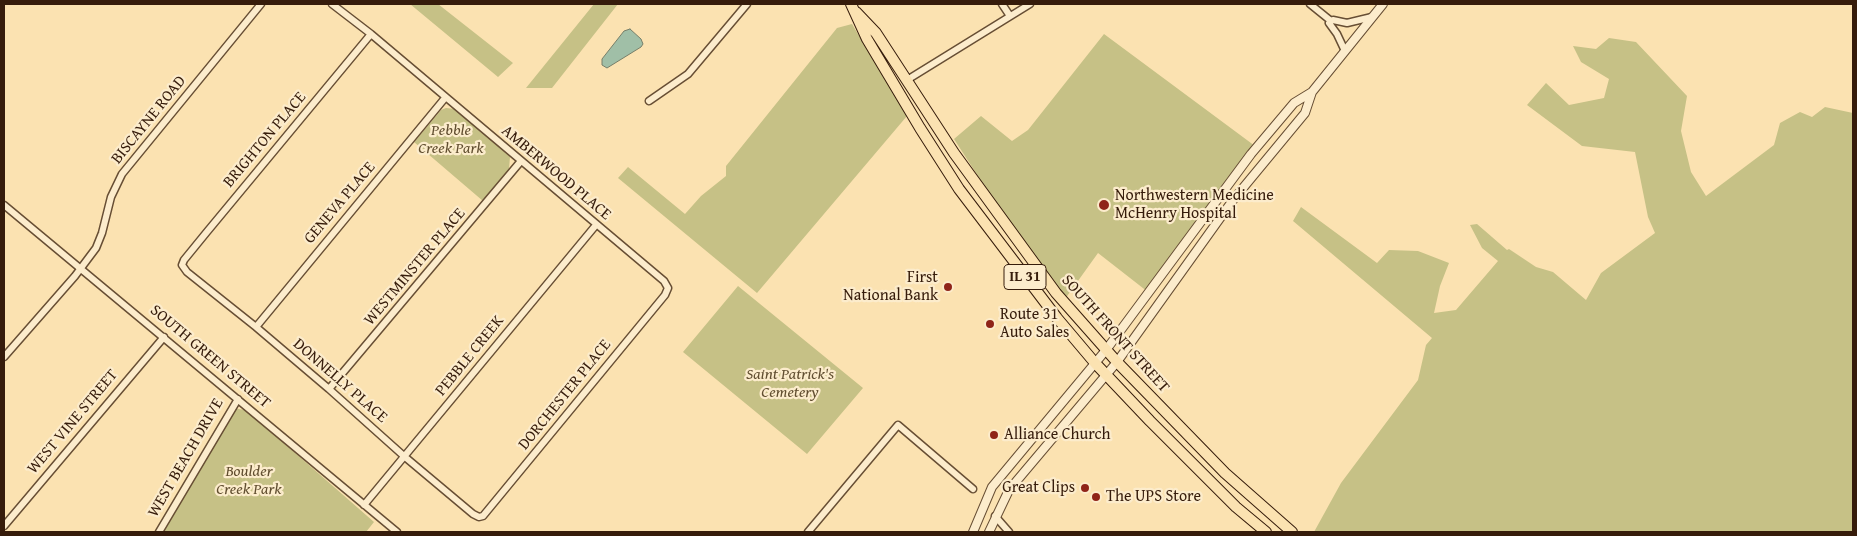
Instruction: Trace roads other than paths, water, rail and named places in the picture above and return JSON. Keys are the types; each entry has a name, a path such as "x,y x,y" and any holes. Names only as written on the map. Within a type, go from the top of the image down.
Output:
{"main road":[{"name":"SOUTH FRONT STREET","path":"854,8 876,33 954,154 1056,294 1117,362 1225,473 1292,532"},
{"name":"SOUTH FRONT STREET","path":"854,8 867,39 959,189 1056,318 1095,363 1199,471 1266,532"}],"street":[{"name":"BISCAYNE ROAD","path":"4,357 81,269 96,248 102,234 111,197 122,174 261,4"},
{"name":"AMBERWOOD PLACE","path":"332,4 371,34 664,281 668,288"},
{"path":"649,101 688,74 747,4"},
{"path":"1002,4 1010,16"},
{"path":"907,80 1030,4"},
{"path":"1310,4 1330,21 1345,51"},
{"path":"972,532 992,487 1106,350 1251,154 1294,103 1312,92 1383,4"},
{"path":"1330,21 1348,23 1372,17"},
{"name":"BRIGHTON PLACE","path":"182,265 206,233 371,34"},
{"path":"989,532 1009,490 1117,362 1233,200 1305,113 1312,92"},
{"name":"GENEVA PLACE","path":"256,326 445,98"},
{"name":"WESTMINSTER PLACE","path":"329,390 521,162"},
{"name":"SOUTH GREEN STREET","path":"4,204 398,532"},
{"name":"PEBBLE CREEK","path":"364,505 405,458 596,225"},
{"name":"DONNELLY PLACE","path":"182,265 187,272 256,326 405,458 473,514 480,517"},
{"name":"DORCHESTER PLACE","path":"480,517 486,513 665,295 668,288"},
{"name":"WEST VINE STREET","path":"4,526 164,337"},
{"name":"WEST BEACH DRIVE","path":"159,532 238,399"},
{"path":"808,532 898,426 973,489"},
{"path":"995,516 1009,532"},
{"path":"4,526 10,532"}],"place":[{"name":"Northwestern Medicine McHenry Hospital","path":"1104,205"},
{"name":"First National Bank","path":"948,287"},
{"name":"Route 31 Auto Sales","path":"990,324"},
{"name":"Alliance Church","path":"994,435"},
{"name":"Great Clips","path":"1085,488"},
{"name":"The UPS Store","path":"1096,497"}],"park label":[{"name":"Pebble Creek Park","path":"451,140"},
{"name":"Saint Patrick's Cemetery","path":"790,384"},
{"name":"Boulder Creek Park","path":"249,481"}]}
